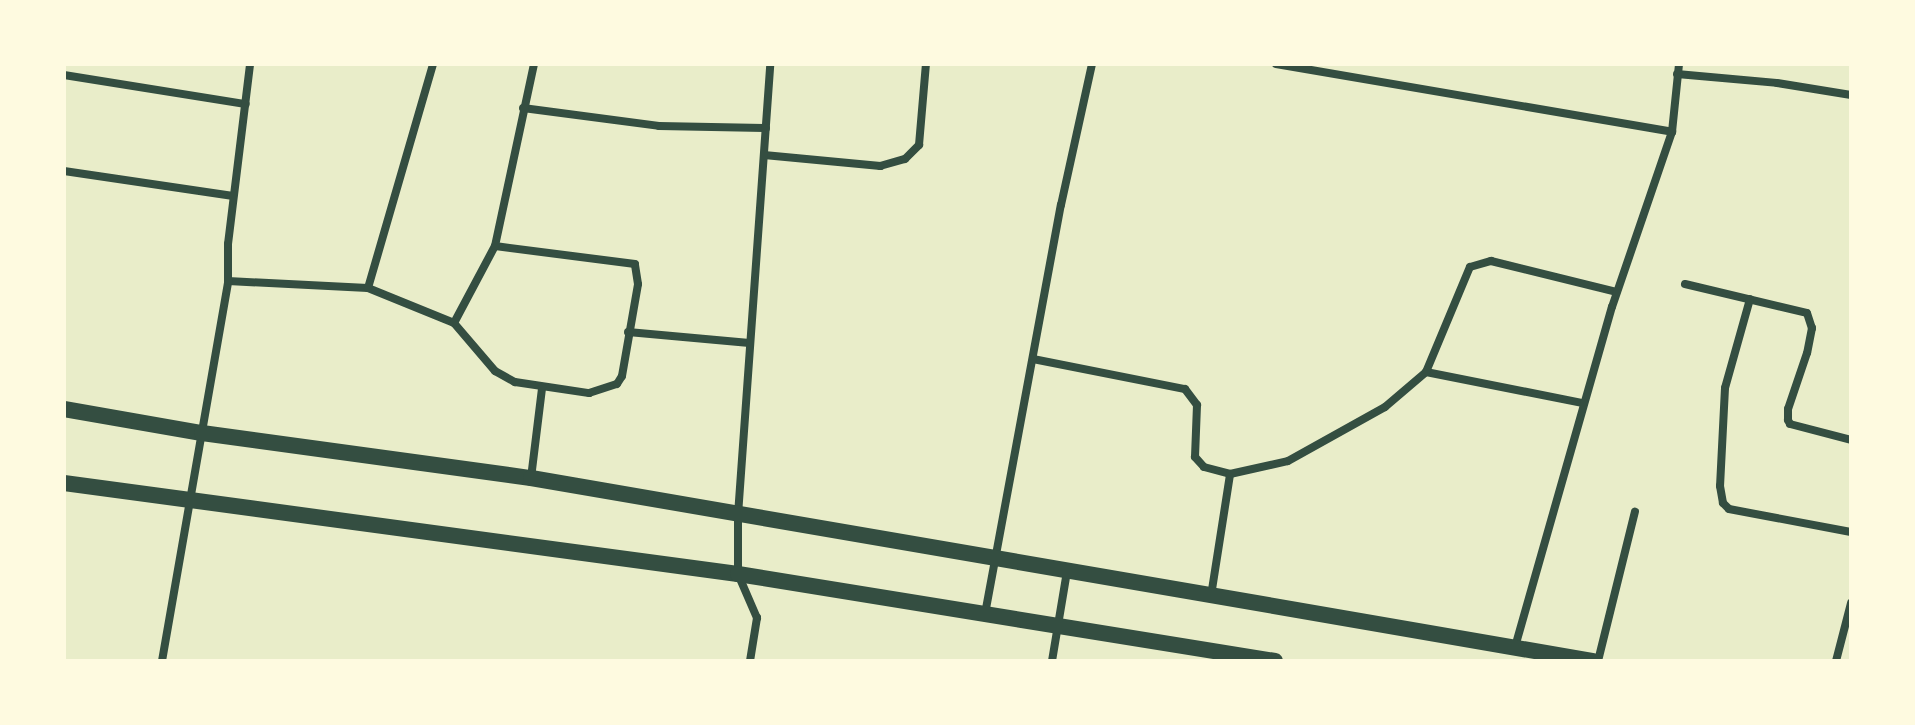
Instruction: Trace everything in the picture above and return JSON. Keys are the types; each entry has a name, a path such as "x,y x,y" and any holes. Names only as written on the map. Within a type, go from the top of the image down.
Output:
{"main road":[{"path":"64,409 202,433 531,478 1595,661"},
{"path":"64,483 738,574 1275,661"}],"street":[{"path":"162,661 228,281 233,196 250,64"},
{"path":"368,288 433,64"},
{"path":"454,323 495,246 534,64"},
{"path":"750,661 757,618 738,574 738,515 770,64"},
{"path":"764,155 880,166 905,159 919,145 926,64"},
{"path":"985,614 1061,205 1092,64"},
{"path":"1276,64 1672,132"},
{"path":"1515,648 1616,292 1672,132 1679,64"},
{"path":"1677,74 1777,83 1851,95"},
{"path":"64,75 246,104"},
{"path":"523,108 659,126 766,128"},
{"path":"64,171 233,196"},
{"path":"228,281 368,288 454,323 495,371 515,382 589,393 617,384 622,376 639,276 631,261 495,246"},
{"path":"1033,359 1185,389 1197,405 1195,457 1204,467 1230,474 1288,461 1385,407 1426,372 1468,269 1478,262 1491,261 1616,292"},
{"path":"1685,284 1804,311 1810,316 1807,353 1788,409 1790,424 1851,440"},
{"path":"1750,299 1725,388 1720,486 1723,503 1729,509 1851,532"},
{"path":"628,332 750,343"},
{"path":"1426,372 1583,403"},
{"path":"531,478 542,388"},
{"path":"1211,596 1230,474"},
{"path":"1595,661 1635,512"},
{"path":"1052,661 1067,571"},
{"path":"1836,661 1851,603"}]}
